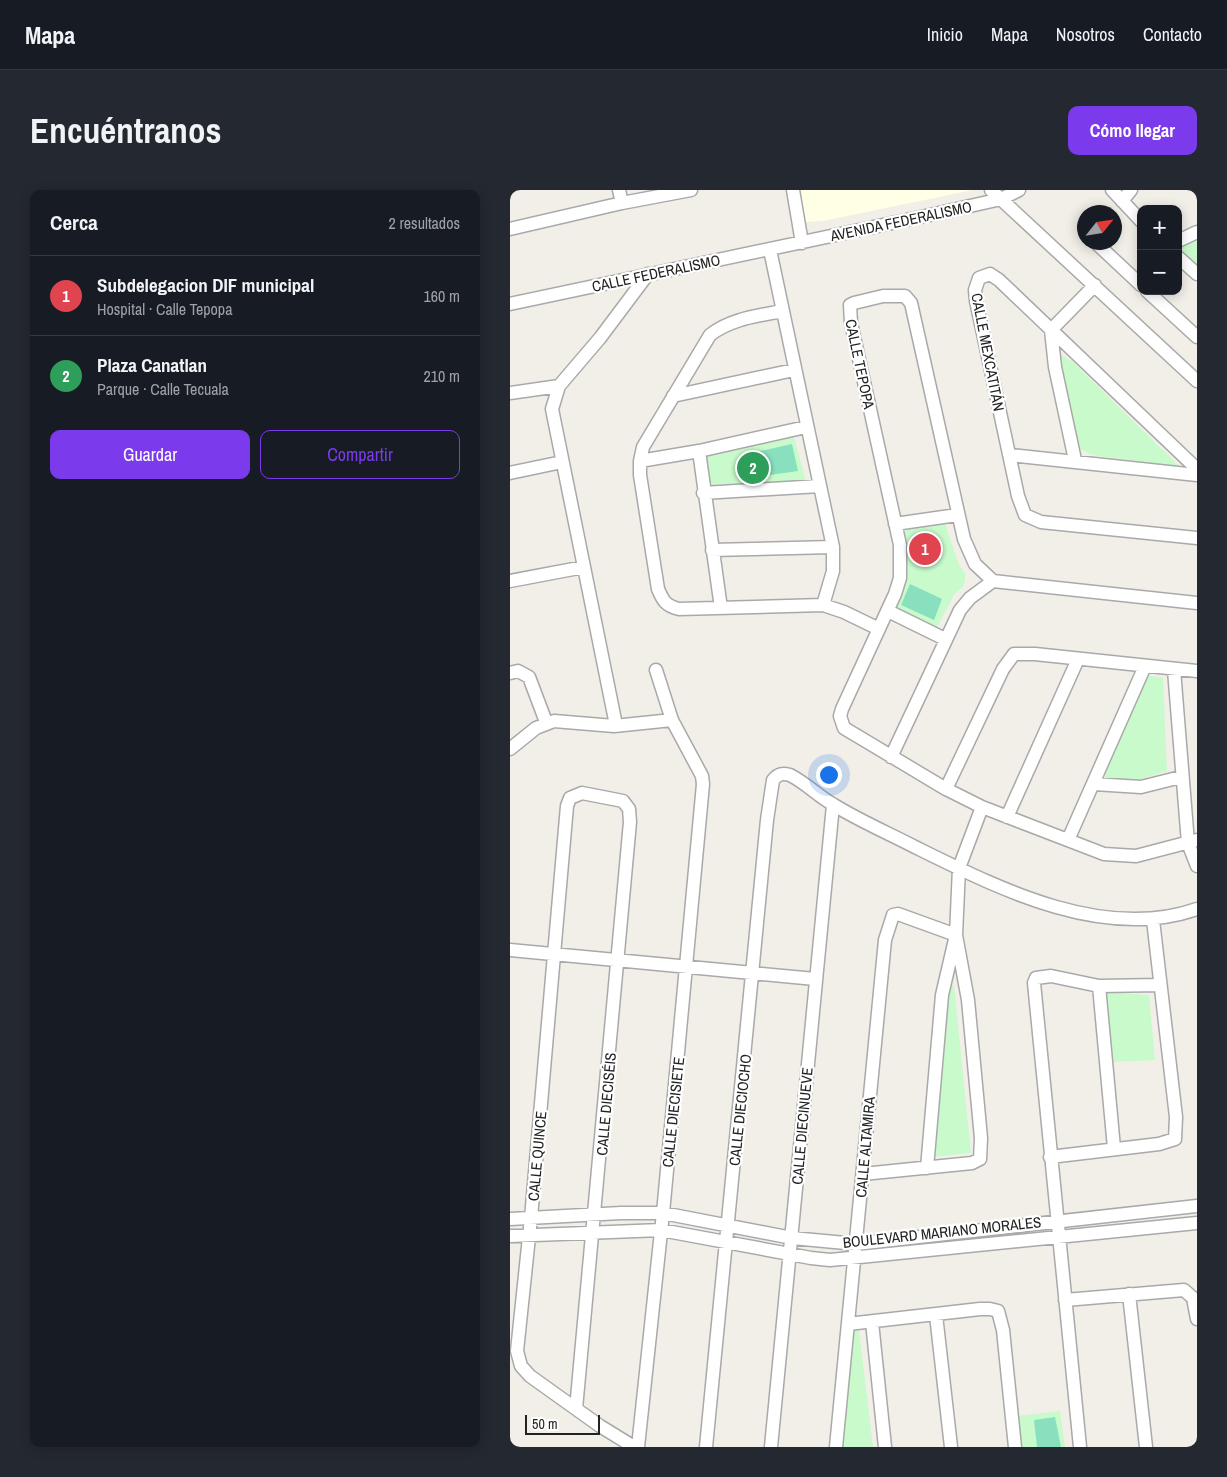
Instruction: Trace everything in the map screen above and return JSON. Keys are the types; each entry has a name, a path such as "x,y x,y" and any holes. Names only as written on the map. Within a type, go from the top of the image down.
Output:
{"street":[{"path":"619,190 622,203"},
{"path":"510,229 622,203 691,190"},
{"path":"793,190 802,243"},
{"name":"AVENIDA FEDERALISMO","path":"802,243 996,194 1019,190"},
{"path":"1112,190 1137,217"},
{"path":"1122,202 1131,190"},
{"path":"996,194 1197,381"},
{"path":"1182,240 1197,232"},
{"name":"CALLE FEDERALISMO","path":"510,304 802,243"},
{"path":"770,250 806,427 833,547 833,571 823,605"},
{"path":"1104,250 1137,281"},
{"path":"1182,261 1197,274"},
{"path":"616,725 552,409 559,386 600,338 648,274"},
{"name":"CALLE MEXCATITÁN","path":"1197,469 999,280 990,274 979,278 975,290 976,301 1025,515 1031,520 1197,538"},
{"path":"1076,460 1055,367 1050,330 1095,285"},
{"path":"1151,295 1197,337"},
{"name":"CALLE TEPOPA","path":"891,757 844,728 840,716 888,611 900,578 901,561 895,524 849,310 850,305 883,296 905,296 913,307 957,515 970,555 982,573 993,581"},
{"path":"782,311 719,328 702,345 650,433 640,461 654,578 664,601 670,607 721,608 823,605 844,612 879,629"},
{"path":"673,396 794,370"},
{"path":"510,393 559,386"},
{"path":"640,461 699,451 806,427"},
{"path":"699,451 703,493 721,608"},
{"path":"1010,455 1076,460 1197,475"},
{"path":"510,473 562,462"},
{"path":"703,493 820,486"},
{"path":"895,524 957,515"},
{"path":"712,550 833,547"},
{"path":"510,581 584,567"},
{"path":"1193,842 1136,856 1104,854 982,807 946,789 891,757 960,610 970,598 993,581 1197,603"},
{"path":"888,611 945,639"},
{"path":"946,789 1008,660 1014,654 1022,653 1197,671"},
{"path":"1007,816 1078,659"},
{"path":"1068,840 1145,666"},
{"path":"510,749 546,722 564,720 616,725 672,720 656,670"},
{"path":"1174,670 1181,777 1197,866"},
{"path":"510,673 518,671 529,677 546,722"},
{"name":"CALLE DIECISIETE","path":"636,1447 664,1213 687,968 702,776 672,720"},
{"name":"CALLE DIECIOCHO","path":"706,1447 771,791 777,775 783,773 790,775 833,805"},
{"path":"1094,784 1141,787 1181,777"},
{"name":"CALLE QUINCE","path":"623,801 582,793 570,798 567,806 531,1218 514,1328 521,1366 530,1376 600,1426 636,1447"},
{"name":"CALLE DIECISÉIS","path":"576,1409 619,962 630,822 630,809 623,801"},
{"path":"833,805 990,882 1078,913 1114,919 1153,920 1197,909"},
{"name":"CALLE DIECINUEVE","path":"771,1447 833,805"},
{"path":"927,1168 942,995 956,934 959,868 982,807"},
{"name":"CALLE ALTAMIRA","path":"836,1447 885,940 893,915 905,915 956,934"},
{"path":"1050,1157 1159,1144 1175,1139 1176,1116 1153,920"},
{"path":"862,1174 972,1163 980,1159 982,1149 968,1000 956,934"},
{"path":"510,950 619,962 815,979"},
{"path":"1080,1447 1034,983 1036,978 1051,976 1099,986 1160,985"},
{"path":"1099,986 1114,1148"},
{"name":"BOULEVARD MARIANO MORALES","path":"510,1219 595,1214 664,1213 792,1238 836,1244 856,1244 1057,1220 1197,1206"},
{"name":"BOULEVARD MARIANO MORALES","path":"510,1236 594,1231 661,1230 790,1255 830,1260 1197,1222"},
{"path":"1066,1300 1184,1290 1193,1298 1197,1319"},
{"path":"1129,1294 1146,1447"},
{"path":"848,1324 980,1309 998,1311 1003,1330 1015,1447"},
{"path":"936,1315 951,1447"},
{"path":"872,1322 885,1447"}],"shaded area":[{"path":"798,190 973,190 823,221 804,222"}],"green space":[{"path":"1194,239 1197,240 1197,267 1182,254 1182,245"},
{"path":"1052,350 1073,362 1180,467 1092,455 1078,448"},
{"path":"794,437 806,481 705,485 704,455"},
{"path":"792,444 798,471 763,476 756,452"},
{"path":"945,524 959,565 965,573 965,581 962,588 955,593 937,627 894,609 901,590 906,562 905,543 902,533 909,529"},
{"path":"910,584 942,599 934,620 901,605"},
{"path":"1147,675 1163,678 1167,771 1134,781 1104,778"},
{"path":"948,982 954,986 971,1153 932,1157"},
{"path":"1105,992 1149,995 1155,1060 1113,1062"},
{"path":"850,1328 859,1330 873,1447 839,1447"},
{"path":"1060,1411 1065,1447 1020,1447 1017,1416"},
{"path":"1055,1417 1061,1447 1037,1447 1034,1420"}],"place":[{"name":"Plaza Canatlan","path":"753,468"},
{"name":"Subdelegacion DIF municipal","path":"925,549"}]}
